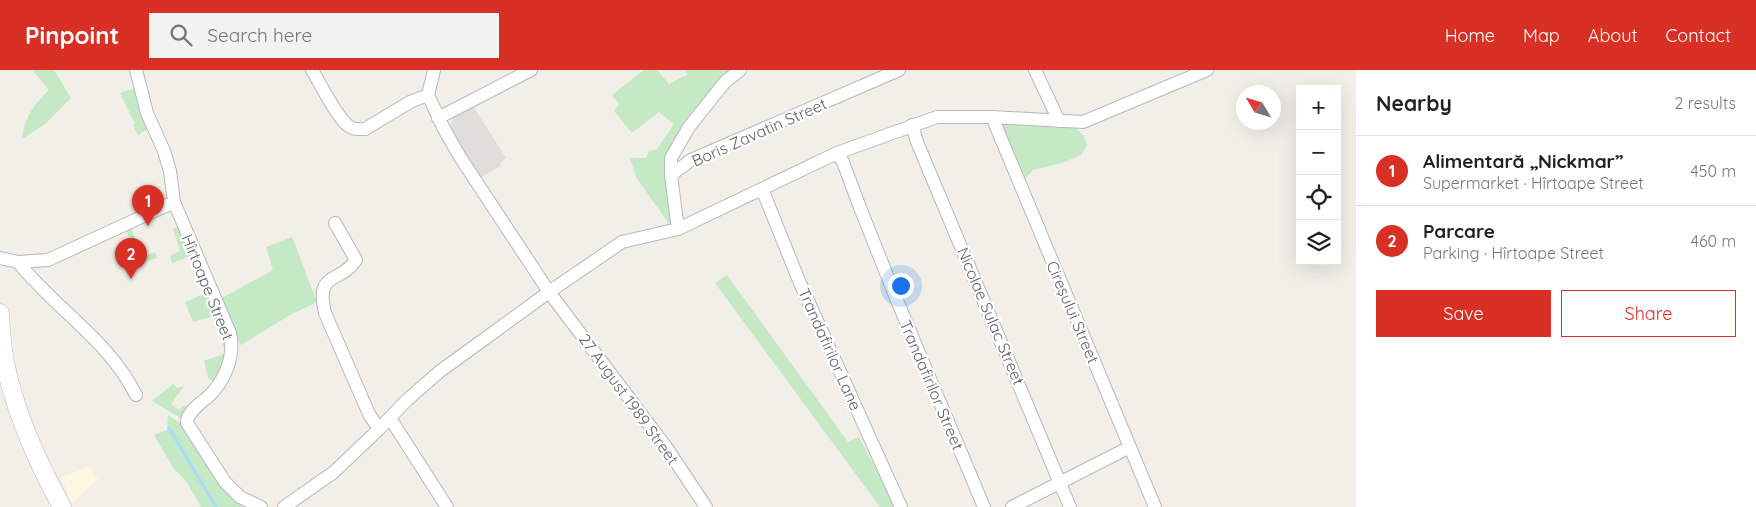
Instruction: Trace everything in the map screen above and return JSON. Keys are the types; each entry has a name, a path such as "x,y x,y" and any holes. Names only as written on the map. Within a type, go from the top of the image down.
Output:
{"street":[{"name":"Hîrtoape Street","path":"136,70 146,113 164,151 170,171 174,202 233,344 228,367 222,378 213,392 190,414 187,424 225,482 240,497 262,507"},
{"path":"312,70 342,120 350,127 357,129 365,129 410,102 428,95 434,70"},
{"path":"438,118 531,70"},
{"path":"678,229 671,175 671,158 689,127 725,82 740,70"},
{"name":"Boris Zavatin Street","path":"671,175 691,160 899,70"},
{"path":"1035,70 1059,121"},
{"path":"284,507 334,472 407,400 439,372 549,292 622,242 678,229 837,152 937,117 992,117 1083,122 1207,70"},
{"name":"27 August 1989 Street","path":"428,95 438,118 460,157 549,292 666,447 706,507"},
{"name":"Cireşului Street","path":"992,117 1155,507"},
{"name":"Nicolae Sulac Street","path":"912,125 917,142 1070,507"},
{"name":"Trandafirilor Street","path":"837,152 844,162 859,206 984,507"},
{"name":"Trandafirilor Lane","path":"762,189 800,283 901,507"},
{"path":"0,258 18,262 48,260 174,202"},
{"path":"335,223 356,260 352,266 326,284 322,290 322,299 325,313 369,414 379,429"},
{"path":"18,262 46,294 80,324 111,356 124,372 136,395"},
{"path":"0,313 3,366 26,430 62,507"},
{"path":"390,418 447,507"},
{"path":"1012,507 1130,448"}],"shaded area":[{"path":"473,106 506,158 500,163 501,166 479,179 448,130 454,117"},
{"path":"89,467 98,479 71,504 61,477"}],"green space":[{"path":"32,70 54,70 71,98 44,125 22,139 31,112 38,101 49,90"},
{"path":"644,70 657,70 669,84 688,74 685,70 734,70 666,158 673,221 668,227 667,221 636,177 630,158 646,158 649,151 657,149 674,124 659,112 632,133 614,111 619,104 612,95"},
{"path":"136,88 145,125 148,129 138,135 133,125 135,124 120,93"},
{"path":"1001,123 1075,127 1084,136 1087,145 1081,155 1062,163 1033,170 1025,179"},
{"path":"130,225 142,257 155,252 157,258 141,263 137,260 125,227"},
{"path":"181,226 229,345 225,361 215,383 208,378 204,361 226,353 213,316 193,322 185,302 206,293 190,256 172,263 170,256 180,251 173,229"},
{"path":"292,237 317,302 290,315 241,345 220,299 273,270 266,247"},
{"path":"727,275 848,442 859,437 896,507 880,507 715,283"},
{"path":"173,384 177,388 184,386 171,404 179,410 185,405 191,410 182,419 152,401"},
{"path":"168,415 185,426 193,440 255,507 201,507 186,481 174,469 154,435 167,430"}],"waterway":[{"path":"169,428 216,507"}],"place":[{"name":"Alimentară „Nickmar”","path":"148,226"},
{"name":"Parcare","path":"131,279"}]}
